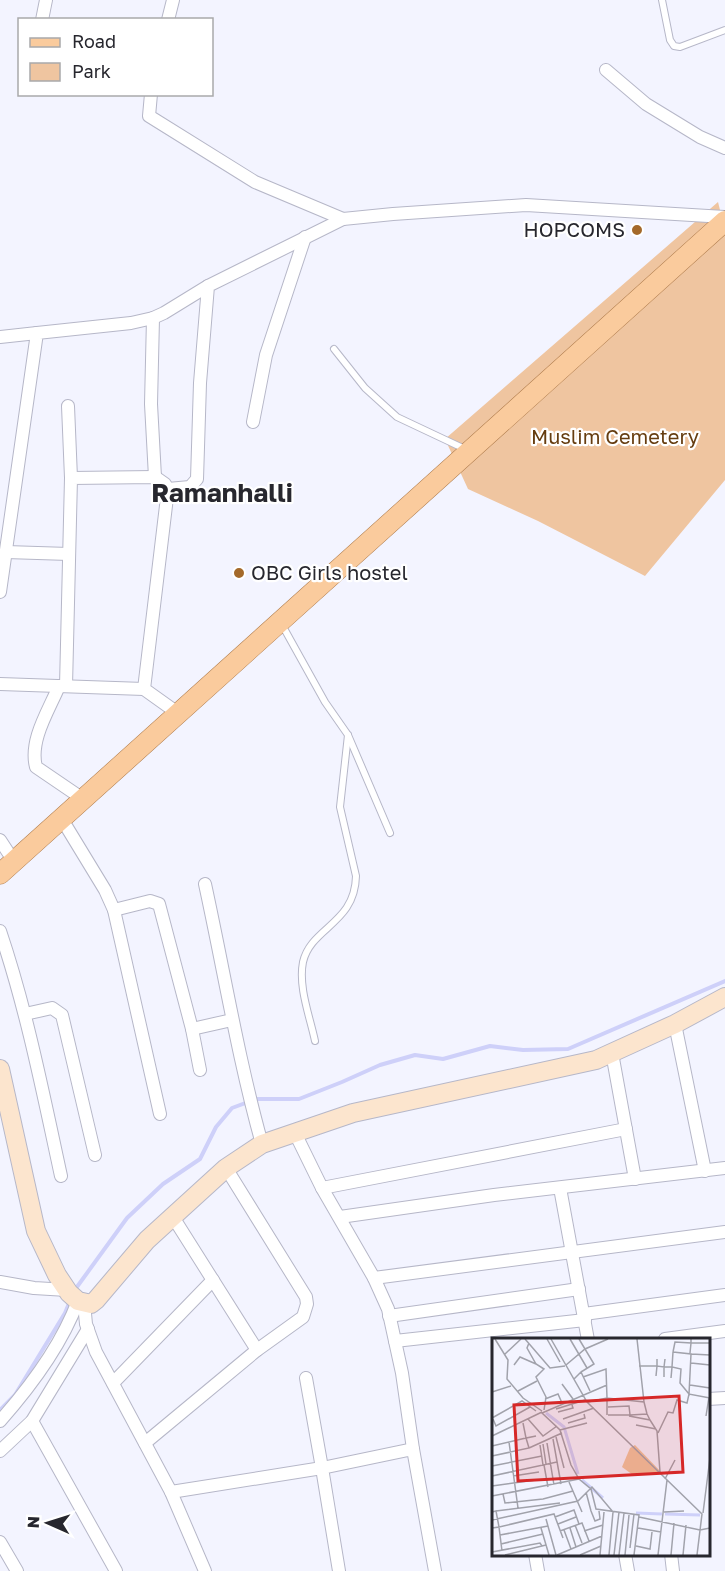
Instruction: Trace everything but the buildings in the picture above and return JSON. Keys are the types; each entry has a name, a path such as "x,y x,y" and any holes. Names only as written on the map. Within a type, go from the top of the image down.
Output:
{"main road":[{"path":"5,871 725,221"}],"street":[{"path":"42,18 46,0"},
{"path":"168,18 173,0"},
{"path":"606,70 646,104 725,148"},
{"path":"151,96 149,116 255,182 343,219"},
{"path":"0,338 131,323 153,318 208,286 343,219 526,206 725,216"},
{"path":"253,422 266,355 305,237"},
{"path":"168,489 190,487 197,479 200,382 208,286"},
{"path":"153,318 151,404 155,477"},
{"path":"0,592 37,333"},
{"path":"69,406 71,478 63,686 38,735 34,758 36,766 81,801 63,821 105,890 114,910 160,1114"},
{"path":"71,478 155,477 168,489 144,689"},
{"path":"6,552 69,554"},
{"path":"0,684 144,689 179,714"},
{"path":"0,840 5,871"},
{"path":"205,884 226,978 232,1020 262,1144"},
{"path":"114,910 150,901 159,904 192,1029 200,1070"},
{"path":"0,932 25,1014 61,1176"},
{"path":"0,1282 75,1297 91,1304 147,1240 226,1168 262,1144 294,1131 353,1113 596,1060 675,1024 725,997"},
{"path":"25,1014 52,1008 62,1015 95,1155"},
{"path":"192,1029 232,1020"},
{"path":"675,1024 705,1171"},
{"path":"612,1053 635,1179"},
{"path":"0,1069 4,1109 36,1231 57,1275 75,1297 96,1352 171,1492 205,1571"},
{"path":"322,1188 626,1129"},
{"path":"294,1131 322,1188 374,1278 389,1316 402,1373 435,1571"},
{"path":"145,1443 257,1350 303,1317 307,1304 306,1297 226,1168"},
{"path":"340,1217 725,1168"},
{"path":"560,1188 588,1338"},
{"path":"173,1217 257,1350"},
{"path":"374,1278 725,1232"},
{"path":"113,1383 213,1280"},
{"path":"389,1316 579,1289"},
{"path":"395,1341 500,1335 584,1317 725,1295"},
{"path":"0,1421 44,1368 70,1322 75,1297"},
{"path":"0,1451 32,1421 88,1329"},
{"path":"672,1338 725,1331"},
{"path":"306,1378 339,1571"},
{"path":"710,1399 725,1398"},
{"path":"32,1421 116,1571"},
{"path":"171,1492 322,1468 413,1449"},
{"path":"0,1542 17,1571"},
{"path":"535,1556 538,1571"},
{"path":"625,1556 628,1571"},
{"path":"671,1556 673,1571"}],"lane":[{"path":"662,0 670,40 674,46 680,47 725,30"},
{"path":"334,349 365,388 397,417 470,452"},
{"path":"281,623 325,702 348,735 390,833"},
{"path":"315,1041 303,985 304,960 310,947 348,907 354,897 355,888 356,876 340,807 348,735"}],"green space":[{"name":"Muslim Cemetery","path":"718,202 725,230 725,480 645,576 538,521 468,489 445,439"}],"waterway":[{"path":"74,1291 127,1218 163,1184 200,1159 216,1127 232,1108 256,1099 299,1099 380,1065 415,1055 443,1059 490,1046 523,1050 568,1049 725,981"},
{"path":"0,1410 15,1395 70,1301"}],"place":[{"name":"HOPCOMS","path":"637,230"},
{"name":"OBC Girls hostel","path":"239,573"}],"district":[{"name":"Ramanhalli","path":"222,493"}]}
